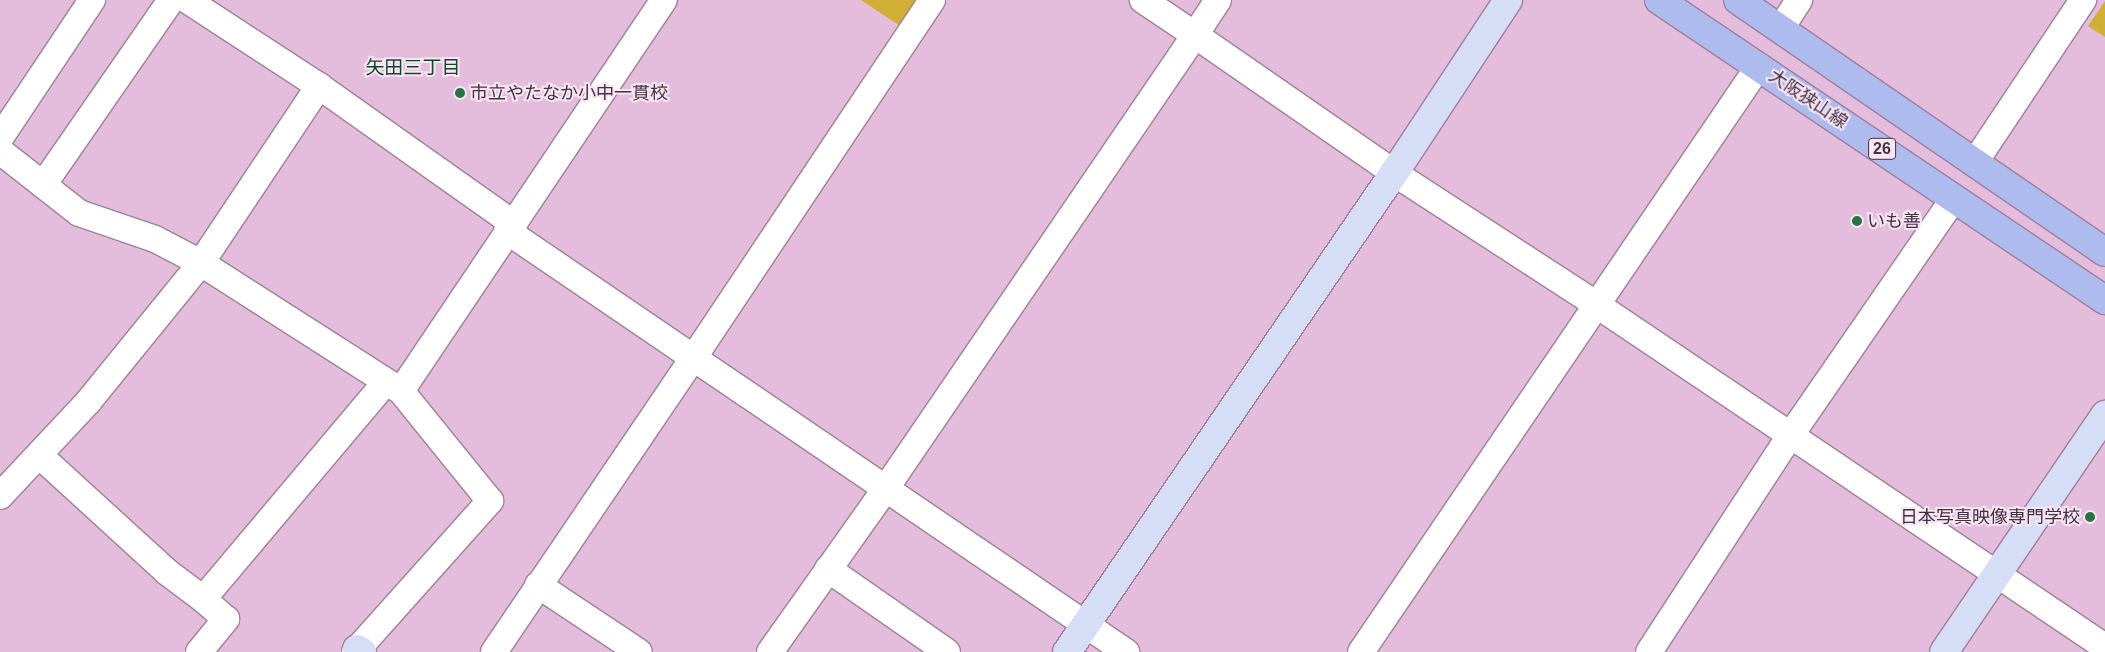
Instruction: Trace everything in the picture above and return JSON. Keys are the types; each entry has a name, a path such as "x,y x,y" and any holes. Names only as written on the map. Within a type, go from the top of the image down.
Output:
{"main road":[{"name":"大阪狭山線","path":"1659,0 2105,300"},
{"name":"26","path":"1738,0 2105,252"}],"street":[{"path":"0,138 92,0"},
{"path":"43,185 171,0"},
{"path":"188,0 319,86 511,227 694,357 1126,652"},
{"path":"203,599 393,387 511,227 664,0"},
{"path":"494,652 694,357 932,0"},
{"path":"1142,0 1394,173 1597,305 2105,647"},
{"path":"770,652 886,488 1218,0"},
{"path":"1067,652 1394,173 1508,0"},
{"path":"1781,28 1799,0"},
{"path":"1975,162 2083,0"},
{"path":"1361,652 1759,66"},
{"path":"0,496 88,402 201,263 319,86"},
{"path":"0,151 79,213 155,239 201,263 393,387 490,501 358,651"},
{"path":"1649,652 1790,436 1954,198"},
{"path":"1944,652 2105,415"},
{"path":"39,454 166,572 203,599 226,619 199,652"},
{"path":"828,569 946,652"},
{"path":"538,585 639,652"}],"shaded area":[{"path":"861,0 917,0 900,26"},
{"path":"2105,1 2105,37 2088,26"}],"place":[{"name":"市立やたなか小中一貫校","path":"460,93"},
{"name":"いも善","path":"1857,221"},
{"name":"日本写真映像専門学校","path":"2090,517"}],"district":[{"name":"矢田三丁目","path":"413,68"}]}
